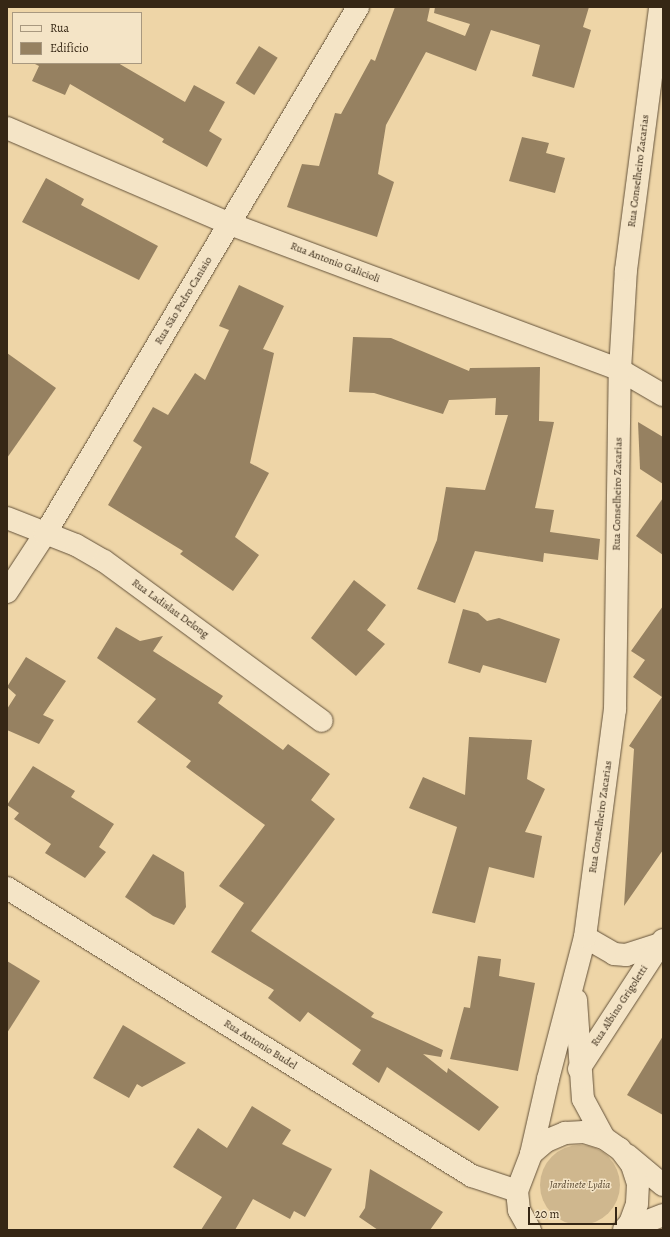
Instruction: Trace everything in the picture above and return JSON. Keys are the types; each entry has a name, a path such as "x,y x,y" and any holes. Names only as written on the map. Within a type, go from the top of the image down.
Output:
{"street":[{"name":"Rua São Pedro Canisio","path":"7,592 45,534 358,7"},
{"name":"Rua Conselheiro Zacarias","path":"518,1210 548,1079 585,937 615,710 620,370 626,270 660,7"},
{"name":"Rua Antonio Galicioli","path":"7,128 230,224 620,370 663,395"},
{"name":"Rua Ladislau Delong","path":"7,518 76,545 104,561 322,722"},
{"name":"Rua Antonio Budel","path":"7,888 472,1176 518,1210"},
{"name":"Rua Albino Grigoletti","path":"585,937 614,954 626,955 662,942"},
{"name":"Rua Albino Grigoletti","path":"579,1069 662,942"},
{"name":"Rua Conselheiro Zacarias","path":"575,980 579,1069 583,1099 612,1144"},
{"path":"531,1154 546,1141 565,1133 584,1132 612,1144 663,1185"},
{"path":"612,1144 632,1165 638,1184 637,1204 630,1223 624,1230"},
{"path":"518,1210 530,1230"},
{"path":"624,1230 663,1216"}],"green space":[{"name":"Jardinete Lydia","path":"580,1145 595,1148 608,1157 617,1170 620,1185 617,1200 608,1213 595,1222 580,1225 565,1222 552,1213 543,1200 540,1185 543,1170 552,1157 565,1148"}],"building":[{"path":"395,7 430,7 427,21 465,36 470,24 434,13 435,7 589,7 583,27 591,30 574,88 532,76 540,45 491,30 476,71 426,52 386,125 378,174 394,182 377,237 287,207 302,164 319,166 335,113 341,114 371,59 375,61"},
{"path":"259,46 278,58 254,95 236,83"},
{"path":"35,64 120,64 185,102 194,85 225,102 209,131 222,139 207,167 162,142 164,139 70,84 65,95 32,81 39,66"},
{"path":"522,137 549,143 546,153 565,158 555,193 509,181"},
{"path":"46,178 84,199 81,205 158,246 139,280 22,222"},
{"path":"239,285 284,306 263,349 274,353 250,463 269,473 235,537 259,555 233,591 180,554 183,551 108,505 142,447 133,441 153,407 168,415 195,373 205,380 229,330 219,326"},
{"path":"353,337 391,338 469,371 470,368 540,367 539,421 554,422 535,508 554,510 550,532 600,539 598,560 544,553 543,562 475,551 455,603 417,589 437,540 446,487 485,490 508,415 495,415 496,398 449,400 443,414 374,393 349,392"},
{"path":"7,353 56,388 7,458"},
{"path":"638,422 663,437 663,484 640,469"},
{"path":"663,498 663,555 636,536"},
{"path":"354,580 386,605 367,630 385,644 356,676 311,638"},
{"path":"663,606 663,850 624,906 634,749 629,746 662,697 633,677 645,660 631,651"},
{"path":"463,609 478,613 487,621 499,618 560,639 546,683 483,665 480,673 448,663"},
{"path":"116,627 140,641 163,636 153,651 223,696 218,703 283,750 288,744 330,774 311,800 335,819 251,931 374,1013 371,1017 443,1050 441,1057 423,1054 447,1073 448,1068 499,1107 479,1131 387,1067 379,1083 352,1064 361,1050 308,1012 300,1022 268,998 274,990 211,952 244,903 219,886 265,825 186,767 191,761 137,722 156,699 97,658"},
{"path":"26,657 66,681 43,715 54,720 39,744 7,730 7,709 16,695 7,687"},
{"path":"469,737 532,740 527,779 545,789 525,832 542,836 534,878 489,867 475,923 432,913 457,827 409,808 423,777 465,795"},
{"path":"33,766 75,791 71,797 114,824 99,847 106,852 85,878 45,853 51,844 14,819 19,813 7,805"},
{"path":"153,854 184,872 186,907 174,925 153,916 125,897"},
{"path":"478,956 501,959 499,976 535,983 518,1071 450,1059 464,1007 470,1008"},
{"path":"7,961 40,981 7,1033"},
{"path":"123,1025 186,1063 142,1087 137,1084 129,1098 93,1078"},
{"path":"663,1036 663,1115 627,1095"},
{"path":"252,1106 291,1130 282,1144 332,1169 305,1217 294,1211 290,1219 253,1199 235,1230 201,1230 222,1197 173,1167 198,1128 227,1148"},
{"path":"370,1169 443,1212 430,1230 378,1230 359,1217 365,1208"}]}
